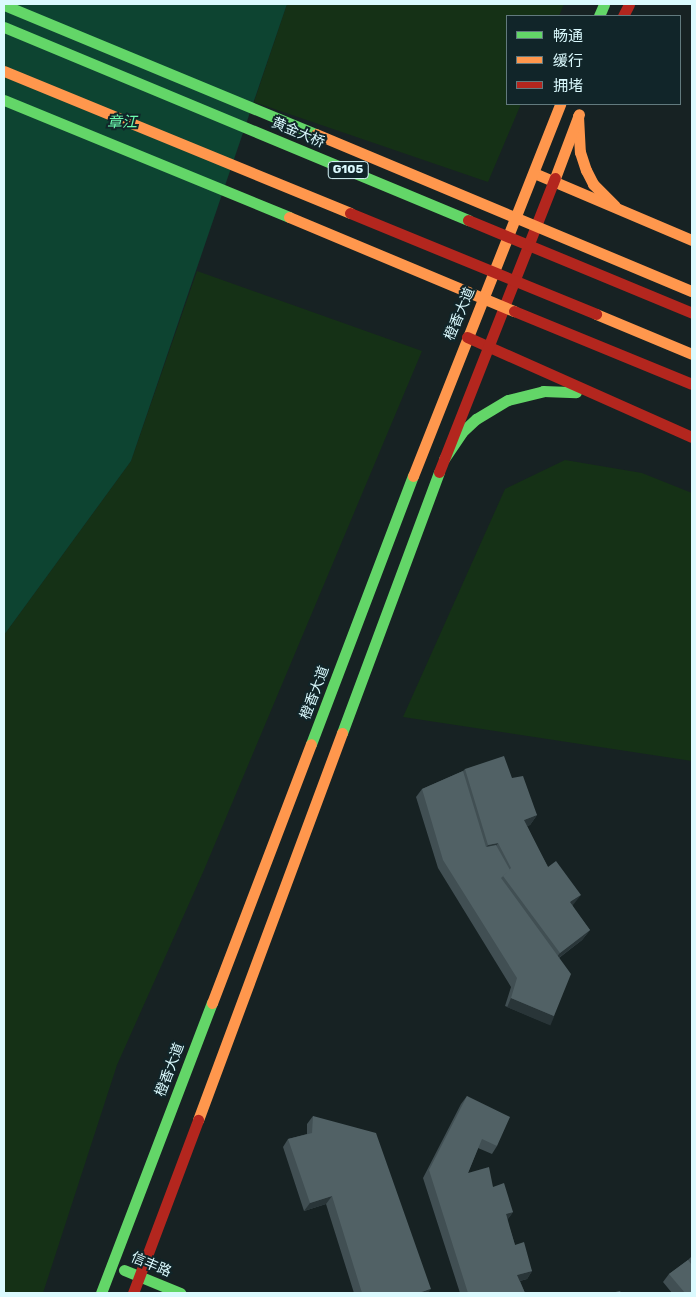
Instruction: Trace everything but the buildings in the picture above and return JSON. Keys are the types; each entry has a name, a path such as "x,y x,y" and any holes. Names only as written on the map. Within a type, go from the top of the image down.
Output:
{"main road":[{"path":"4,5 692,291"},
{"name":"黄金大桥","path":"4,27 692,313"},
{"path":"4,70 692,354"},
{"path":"4,100 692,384"},
{"name":"橙香大道","path":"101,1293 110,1264 467,337 560,105"},
{"path":"133,1293 444,459 490,348 584,105"},
{"path":"578,116 580,152 586,170 604,196 628,215"},
{"path":"534,173 628,215 692,240"},
{"path":"467,337 597,397 692,436"},
{"path":"444,459 462,432 476,419 508,400 561,390 597,397"},
{"name":"信丰路","path":"110,1264 180,1293"}],"shaded area":[{"path":"287,4 564,4 559,15 506,15 506,105 521,105 488,182 254,102"},
{"path":"197,271 422,351 204,870 117,1065 43,1293 4,1293 4,635 131,461"},
{"path":"565,460 642,473 692,493 692,761 403,717 505,489"}],"water":[{"name":"章江","path":"4,4 287,4 131,461 4,635"}],"traffic: fast":[{"path":"599,15 604,4"},
{"path":"4,5 316,134"},
{"path":"4,27 468,220"},
{"path":"4,100 289,217"},
{"path":"444,459 462,432 476,419 508,400 543,391 576,392"},
{"path":"342,733 439,472"},
{"path":"311,744 413,476"},
{"path":"101,1293 212,1003"},
{"path":"124,1270 180,1293"}],"traffic: slow":[{"path":"4,71 350,213"},
{"path":"413,476 560,105"},
{"path":"555,178 579,114"},
{"path":"578,116 580,152 586,170 593,184 615,206"},
{"path":"316,134 692,291"},
{"path":"534,173 692,240"},
{"path":"289,217 514,311"},
{"path":"596,314 692,354"},
{"path":"198,1120 342,733"},
{"path":"212,1003 311,744"}],"traffic: jam":[{"path":"624,15 629,4"},
{"path":"439,472 555,178"},
{"path":"350,213 596,314"},
{"path":"468,220 692,313"},
{"path":"514,311 692,384"},
{"path":"467,337 692,437"},
{"path":"133,1293 198,1120"}]}
